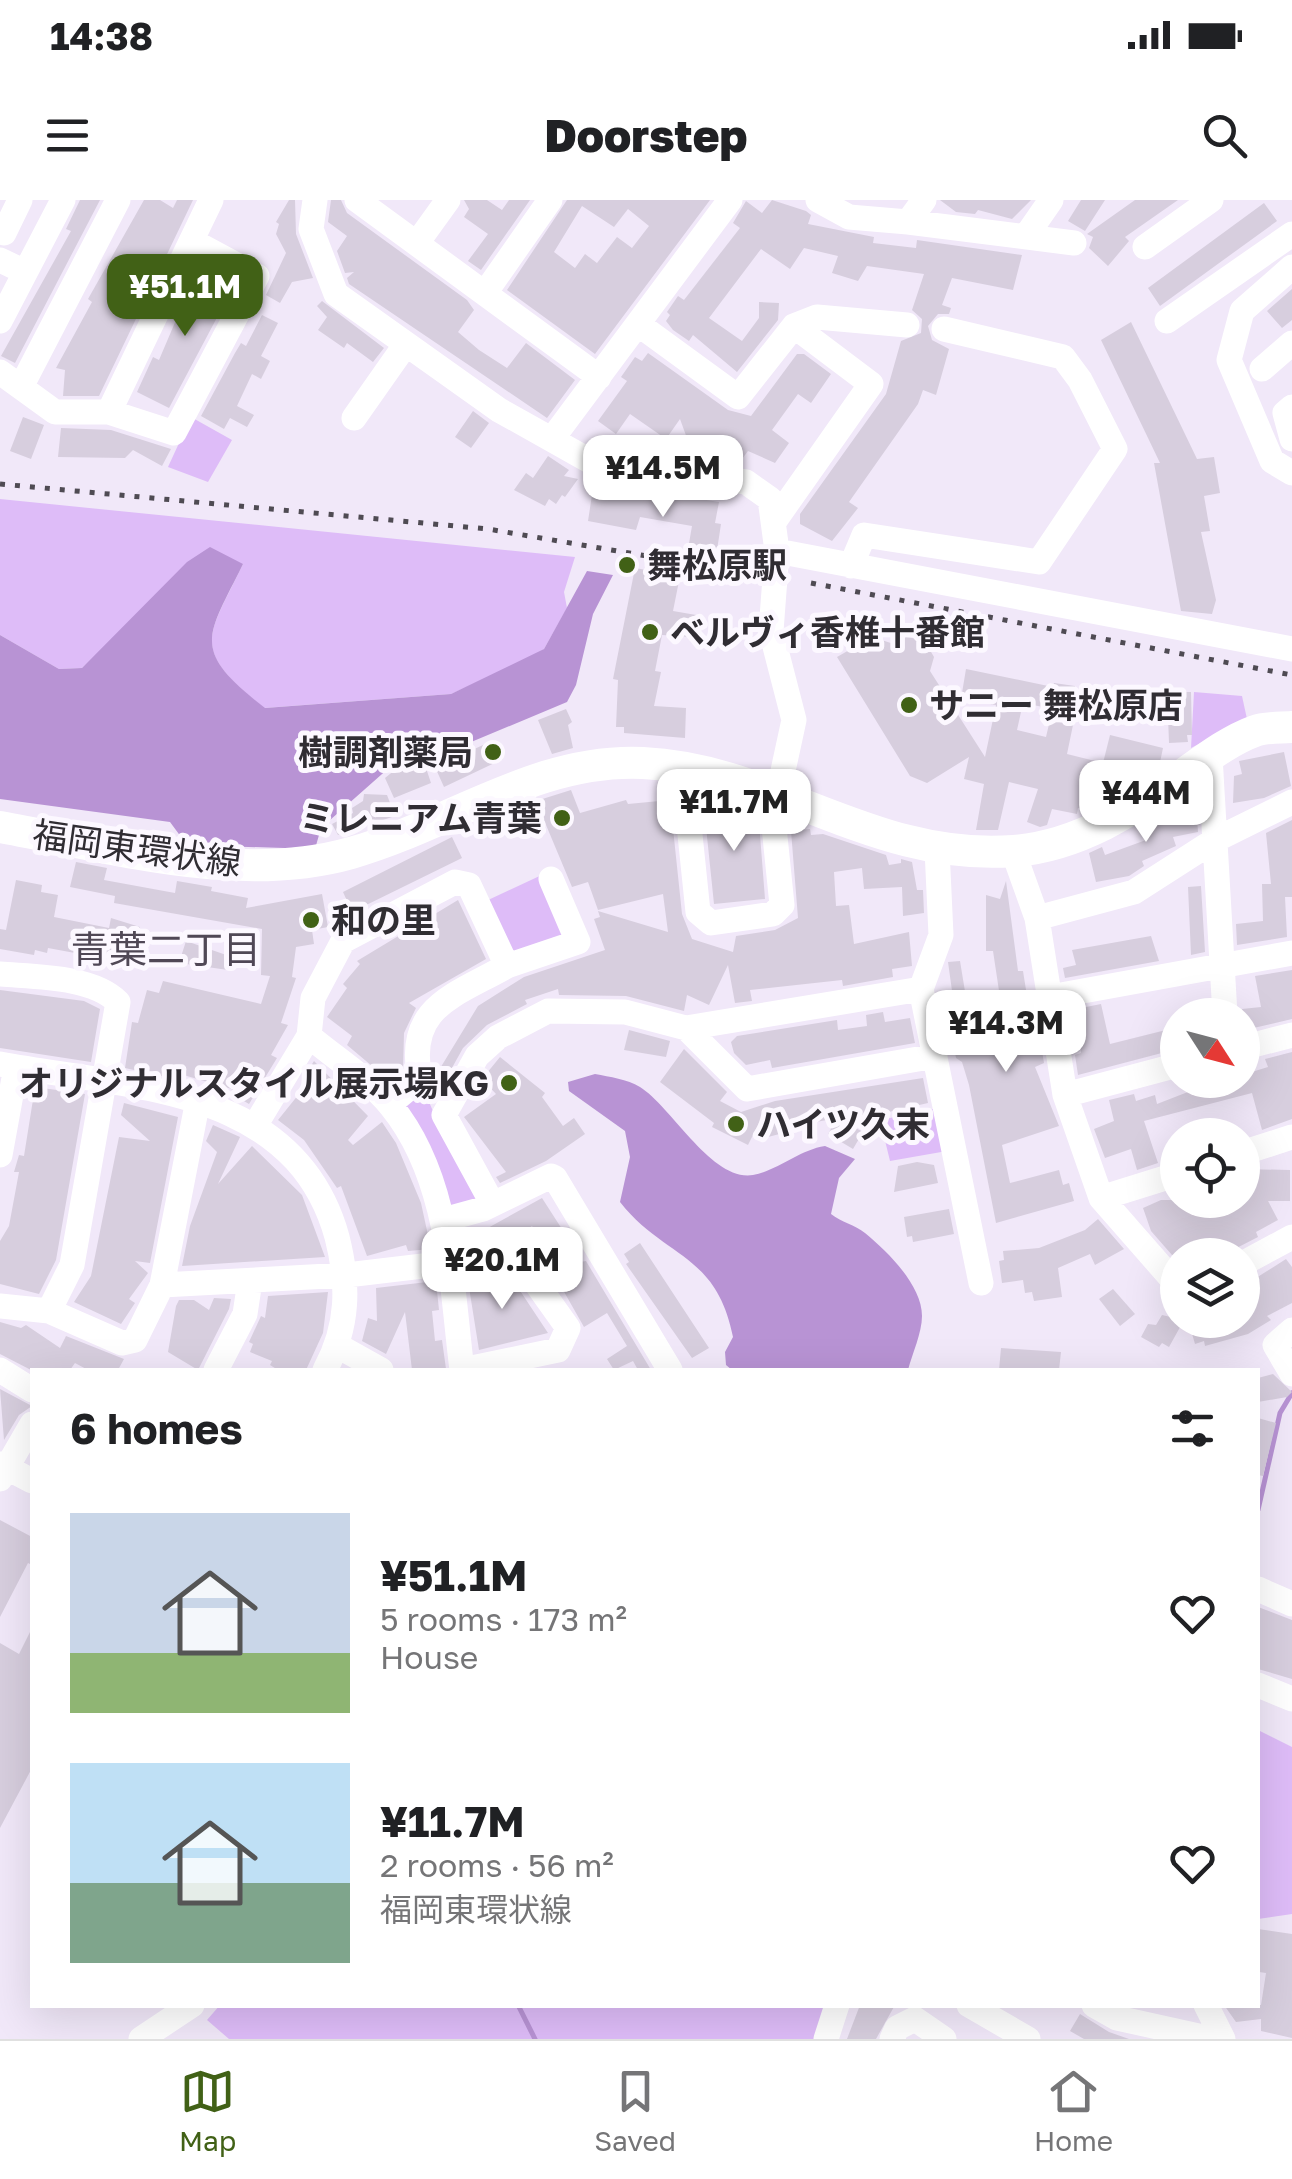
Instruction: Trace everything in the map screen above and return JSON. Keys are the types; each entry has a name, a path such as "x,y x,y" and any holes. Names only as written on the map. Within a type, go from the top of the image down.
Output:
{"main road":[{"name":"福岡東環状線","path":"1,830 191,860 258,866 296,862 347,854 405,835 563,768 612,762 683,767 778,797 887,839 936,849 1014,851 1096,830 1256,730 1292,727"}],"street":[{"path":"4,233 20,200"},
{"path":"0,320 63,200"},
{"path":"118,200 10,379 55,412 109,412 174,433 257,276 192,241"},
{"path":"109,412 212,200"},
{"path":"315,200 311,229 336,294 499,410 590,461 746,482 770,499 776,519 777,551 771,631 794,720 774,817 782,905 772,914 712,923 698,912 683,767"},
{"path":"357,200 598,377"},
{"path":"417,243 448,200"},
{"path":"485,293 550,200"},
{"path":"552,439 730,200"},
{"path":"818,200 849,217 1074,242"},
{"path":"908,222 924,200"},
{"path":"1026,236 1051,200"},
{"path":"1145,247 1210,200"},
{"path":"1167,321 1292,234"},
{"path":"0,260 26,272"},
{"path":"1287,455 1229,360 1242,311 1292,267"},
{"path":"638,324 738,397 794,326 817,318 907,325"},
{"path":"776,519 872,384 794,326"},
{"path":"851,566 864,534 1039,562 1115,449 1080,380 1064,358 944,329"},
{"path":"1262,369 1292,343"},
{"path":"354,418 406,344"},
{"path":"1287,455 1285,413 1292,407"},
{"path":"777,551 1292,649"},
{"path":"1210,756 1224,998"},
{"path":"1037,918 1134,892 1215,840 1292,802"},
{"path":"936,849 941,934 921,989 981,1283"},
{"path":"1014,851 1037,918 1065,1095 1101,1198 1160,1265"},
{"path":"390,1104 420,1079 414,1048 432,1009 507,966 578,942 551,879"},
{"path":"256,1124 309,1036 314,998 343,941 455,882 469,885 507,966"},
{"path":"1050,997 1292,952"},
{"path":"0,974 48,978 108,992 118,1002 72,1265 49,1310"},
{"path":"492,1203 444,1115 477,1056 498,1036 548,1011 625,1012 686,1028 921,989"},
{"path":"686,1028 747,1089 935,1056"},
{"path":"309,1036 390,1104 409,1134 443,1220 462,1368"},
{"path":"1260,1044 1292,1036"},
{"path":"0,1156 8,1066 198,1100 256,1124 292,1153 330,1211 347,1274 338,1346 327,1368"},
{"path":"1065,1095 1160,1071"},
{"path":"0,1306 49,1310 122,1343 135,1340 162,1285 198,1100"},
{"path":"1260,1147 1292,1137"},
{"path":"443,1220 551,1176 556,1178 669,1368"},
{"path":"1101,1198 1160,1180"},
{"path":"1260,1254 1292,1237"},
{"path":"162,1285 347,1274 516,1255 568,1328 558,1350 472,1368"},
{"path":"217,1368 245,1314 250,1280"},
{"path":"1292,1330 1274,1345 1292,1374"},
{"path":"338,1346 376,1368"},
{"path":"0,1370 30,1389"},
{"path":"30,1427 2,1470 30,1480"},
{"path":"1260,1589 1292,1604"},
{"path":"1260,1685 1292,1699"},
{"path":"141,2039 188,2008"},
{"path":"826,2039 836,2008"},
{"path":"975,2008 1028,2039"},
{"path":"1099,2008 1117,2018 1212,2039"},
{"path":"1207,2008 1222,2039"},
{"path":"892,2039 897,2028 915,2019 944,2039"}],"shaded area":[{"path":"191,417 232,440 208,482 168,467"},
{"path":"0,499 575,557 564,592 567,608 544,649 526,661 451,694 264,708 224,671 212,642 214,627 243,564 133,620 82,668 59,669 0,635"},
{"path":"210,547 243,564 214,627 215,656 224,671 265,708 451,694 544,649 587,571 613,575 593,614 576,685 567,702 421,763 399,759 321,828 315,849 187,845 170,822 0,799 0,635 59,669 82,668 187,562"},
{"path":"1194,692 1242,696 1247,719 1191,748"},
{"path":"546,873 575,939 512,958 486,901"},
{"path":"595,1074 640,1087 708,1156 738,1174 753,1175 825,1146 855,1159 839,1178 831,1214 874,1240 916,1292 922,1323 909,1368 726,1365 725,1352 733,1337 714,1288 702,1272 637,1221 620,1202 630,1157 625,1131 569,1091 568,1082"},
{"path":"421,1083 435,1116 484,1195 449,1209 398,1104"},
{"path":"938,1108 947,1151 890,1161 880,1120"},
{"path":"1260,1731 1292,1747 1292,1914 1260,1919"},
{"path":"217,2008 826,2008 816,2039 229,2039 207,2020"}],"building":[{"path":"80,200 100,200 15,363 1,356 71,231 66,229"},
{"path":"144,200 160,200 173,208 177,200 193,200 99,396 63,396 65,370 56,368 92,302 88,299"},
{"path":"289,200 295,200 296,234 313,278 292,282 280,303 266,295 286,253 276,234 276,222"},
{"path":"331,200 341,200 347,213 467,300 474,310 458,332 479,350 507,368 526,343 575,380 547,418 349,284 347,278 354,272 345,273 337,251 347,236 328,222"},
{"path":"464,200 487,200 502,210 509,200 530,200 481,270 468,261 488,234 464,217 469,209"},
{"path":"567,200 710,200 595,354 507,290","holes":["582,206 614,227 628,209 649,226 632,248 617,237 597,263 585,254 575,268 554,252"]},
{"path":"772,200 806,211 811,215 808,224 874,237 873,243 916,248 917,240 1022,255 1013,290 952,278 942,305 951,308 949,314 938,314 928,326 932,340 949,349 936,395 923,390 918,404 849,502 858,508 832,541 800,524 800,514 886,394 901,341 921,333 922,319 912,310 924,274 867,266 858,281 832,273 838,256 804,248 790,269 761,249 709,318 742,341 759,318 759,302 779,303 778,320 737,372 693,335 689,341 673,330 666,321 670,315 667,312 678,296 684,300 740,228 733,223 746,201 762,213"},
{"path":"940,200 1031,200 1012,219 978,210 975,214 956,212"},
{"path":"1081,200 1105,200 1085,231 1068,221"},
{"path":"1135,200 1178,200 1125,237 1129,241 1108,266 1089,248 1093,237 1087,234"},
{"path":"1264,203 1277,221 1160,306 1148,288"},
{"path":"199,266 214,275 213,283 230,293 169,408 137,392 153,357 159,360"},
{"path":"1292,289 1292,320 1282,328 1267,311"},
{"path":"322,301 384,348 373,362 347,343 344,348 318,330 327,317 317,306"},
{"path":"262,315 278,323 261,356 270,361 261,379 252,374 237,406 254,415 247,427 230,418 224,429 201,416 241,343 246,346"},
{"path":"1131,322 1197,459 1214,457 1220,493 1204,496 1210,531 1201,532 1216,600 1212,614 1181,611 1154,463 1160,463 1101,340"},
{"path":"648,353 728,410 751,416 797,354 804,354 831,374 811,403 798,394 772,430 789,443 775,463 748,451 742,459 708,435 692,452 680,419 666,439 630,414 616,434 598,421 627,381 621,377 635,357 642,361"},
{"path":"473,411 489,423 471,448 455,437"},
{"path":"23,417 44,425 31,459 10,451"},
{"path":"61,428 111,430 171,449 162,466 133,450 125,458 58,457"},
{"path":"548,456 569,470 564,476 578,479 565,497 562,495 556,504 549,499 545,506 514,490 526,473 533,478"},
{"path":"594,482 719,502 715,523 721,524 712,583 683,578 692,526 640,517 636,530 588,521"},
{"path":"635,568 680,576 673,611 702,616 698,634 692,637 662,635 655,671 661,672 654,706 686,708 685,738 624,733 624,727 616,727 618,680 613,679"},
{"path":"872,637 894,644 906,637 924,640 934,657 930,671 985,757 996,705 961,699 966,669 1053,687 1054,683 1075,686 1075,691 1191,692 1192,735 1187,735 1188,742 1169,743 1168,716 1075,714 1074,719 1050,719 1053,709 1023,703 1017,730 1046,737 1050,720 1073,725 1067,754 1103,763 1110,735 1163,748 1159,767 1153,765 1140,779 1122,775 1118,794 1108,793 1106,801 1091,798 1087,810 1078,808 1077,814 1052,809 1047,825 1040,827 1027,822 1038,789 1009,782 998,830 976,830 984,784 964,779 969,757 927,783 910,776 837,657"},
{"path":"566,709 572,722 568,725 573,748 552,754 538,720"},
{"path":"494,740 503,759 444,787 435,767"},
{"path":"1284,752 1291,786 1264,798 1233,803 1234,776 1242,774 1239,761"},
{"path":"406,761 417,768 425,765 431,783 394,798 385,778"},
{"path":"571,790 580,813 626,800 628,804 670,800 682,914 692,939 733,952 736,936 775,930 798,918 791,831 810,829 811,835 823,834 886,855 889,865 901,863 901,859 912,862 917,890 923,890 924,913 903,916 902,887 864,889 862,868 834,872 836,906 849,905 854,944 909,932 912,966 892,969 893,977 843,986 842,980 750,990 752,1001 735,1003 728,965 709,1005 687,995 684,1011 626,996 559,995 558,989 525,1000 527,1004 487,1025 463,1048 433,1102 427,1094 478,1006 524,977 605,950 594,919 600,917 598,911 668,932 663,894 598,910 588,882 572,887 536,801"},
{"path":"364,794 387,795 395,816 338,835 332,824 353,813 352,808 363,801"},
{"path":"703,798 722,798 724,814 758,809 765,899 714,904"},
{"path":"1196,803 1198,832 1173,837 1176,846 1142,861 1144,866 1129,876 1096,882 1089,853 1102,847 1105,855 1146,840 1142,828 1156,824 1154,819 1179,810 1179,804"},
{"path":"1292,820 1292,897 1285,897 1287,937 1237,945 1236,924 1263,921 1262,884 1271,884 1266,833"},
{"path":"452,837 462,858 352,912 343,892"},
{"path":"76,862 107,868 104,880 175,893 177,881 212,887 211,891 248,898 246,908 322,894 328,927 312,930 314,944 296,947 292,977 296,978 281,1023 288,1025 271,1055 277,1058 249,1104 230,1093 232,1089 180,1074 179,1080 125,1068 132,1022 138,1023 147,990 159,993 163,981 261,1004 270,976 261,975 262,929 114,903 115,896 70,887"},
{"path":"16,880 42,885 41,892 58,895 54,917 109,928 111,918 140,927 134,964 48,948 47,953 35,950 34,955 0,949 0,929 6,930"},
{"path":"1006,881 1018,971 1023,971 1034,1040 1040,1039 1044,1063 1035,1067 1059,1126 1002,1145 1010,1183 1059,1170 1063,1185 1069,1183 1074,1201 996,1223 969,1085 962,1062 956,1058 945,1000 953,998 948,962 960,961 974,1046 993,1044 990,1006 1001,1004 993,951 986,951 986,895 1000,899"},
{"path":"1201,886 1205,952 1191,955 1188,887"},
{"path":"458,900 486,959 409,1003 416,1008 404,1033 403,1072 391,1082 347,1045 352,1036 327,1017 347,988 343,984 360,964 357,961"},
{"path":"1151,936 1159,961 1065,978 1063,968 1076,965 1072,950"},
{"path":"186,941 232,957 228,970 179,963"},
{"path":"1292,970 1292,1019 1260,1026 1255,976"},
{"path":"0,990 84,1001 100,1009 91,1062 0,1048"},
{"path":"1101,1004 1110,1044 1160,1032 1160,1053 1078,1075 1075,1055 1081,1053 1076,1009"},
{"path":"883,1012 885,1022 910,1018 915,1043 772,1068 770,1060 746,1065 734,1053 731,1042 737,1036 837,1020 838,1030 867,1026 866,1015"},
{"path":"629,1030 670,1041 666,1057 624,1050"},
{"path":"684,1049 727,1092 720,1101 741,1112 775,1101 923,1078 928,1103 845,1122 863,1132 853,1149 828,1134 837,1118 790,1127 791,1131 768,1137 762,1117 748,1145 712,1127 714,1123 660,1082"},
{"path":"1292,1052 1292,1119 1262,1130 1253,1098 1260,1098 1260,1069 1268,1067 1265,1059"},
{"path":"500,1057 545,1093 542,1097 563,1126 574,1118 585,1134 546,1161 500,1183 496,1177 506,1172 464,1117 496,1094 482,1079"},
{"path":"314,1061 368,1116 348,1140 353,1145 382,1122 396,1143 421,1203 431,1249 408,1251 406,1245 367,1256 341,1186 337,1188 304,1140 278,1120 307,1084 302,1080"},
{"path":"35,1087 85,1094 56,1260 39,1294 0,1284 0,1241 9,1226 19,1172 14,1172 19,1155 24,1156"},
{"path":"1134,1094 1136,1101 1155,1095 1157,1104 1172,1098 1233,1098 1144,1121 1158,1163 1137,1170 1131,1149 1105,1158 1094,1129 1114,1121 1109,1100"},
{"path":"124,1103 178,1117 150,1263 135,1261 148,1273 129,1299 135,1303 121,1324 74,1302 91,1276 119,1137 150,1141 121,1115"},
{"path":"213,1125 240,1137 218,1184 252,1146 302,1195 325,1257 182,1266 190,1226 217,1152 206,1141"},
{"path":"917,1162 934,1165 938,1183 894,1192 898,1166"},
{"path":"1260,1169 1290,1170 1290,1201 1268,1201 1278,1220 1256,1232 1256,1238 1160,1238 1160,1241 1151,1231 1143,1208 1160,1200 1160,1218 1260,1218"},
{"path":"542,1198 569,1240 544,1243 532,1226 513,1239 463,1245 461,1232 486,1229"},
{"path":"949,1209 954,1234 913,1242 912,1236 907,1237 904,1217"},
{"path":"1098,1219 1124,1249 1095,1265 1090,1254 1058,1268 1062,1297 1034,1301 1032,1292 1025,1293 1023,1280 1002,1283 999,1261 1004,1260 1003,1251 1039,1248 1085,1230"},
{"path":"640,1243 709,1348 692,1358 626,1264 629,1262 624,1254"},
{"path":"1286,1259 1292,1267 1292,1303 1267,1316 1271,1320 1260,1327 1260,1275"},
{"path":"586,1261 650,1368 637,1368 633,1361 613,1368 607,1359 627,1346 607,1313 584,1327 550,1267"},
{"path":"509,1274 548,1333 479,1350 468,1281"},
{"path":"436,1281 439,1310 432,1311 435,1341 442,1340 446,1368 412,1368 405,1312 386,1354 362,1341 368,1318 377,1321 376,1288"},
{"path":"1113,1289 1135,1314 1120,1326 1099,1299"},
{"path":"328,1292 323,1333 307,1368 275,1368 270,1365 272,1361 250,1352 253,1344 249,1342 261,1316 265,1318 268,1296"},
{"path":"214,1298 231,1299 199,1368 195,1368 168,1352 176,1306 179,1300 194,1300 209,1310"},
{"path":"1160,1318 1160,1338 1174,1338 1169,1347 1162,1343 1159,1347 1141,1337 1148,1324 1156,1325"},
{"path":"0,1322 21,1328 26,1325 60,1348 66,1336 124,1359 119,1368 84,1368 75,1363 71,1368 30,1369 0,1354"},
{"path":"1193,1338 1234,1338 1205,1346 1204,1341 1195,1344"},
{"path":"1001,1348 1061,1352 1059,1368 999,1368"},
{"path":"1273,1374 1292,1392 1287,1397 1260,1402 1260,1377"},
{"path":"0,1389 30,1405 4,1440"},
{"path":"1260,1419 1276,1423 1263,1476 1260,1475"},
{"path":"0,1520 30,1536 30,1564 0,1617"},
{"path":"1260,1608 1292,1620 1292,1679 1260,1670"},
{"path":"30,1632 30,1772 0,1828 0,1643 19,1654"},
{"path":"1260,1929 1292,1934 1292,2038 1261,2031 1261,2019 1236,2022 1226,2008 1260,2008 1266,1973 1260,1972"},
{"path":"859,2008 893,2008 876,2039 847,2039"},
{"path":"1080,2014 1129,2039 1084,2039 1070,2031"}],"waterway":[{"path":"1260,1501 1280,1413 1292,1393"},
{"path":"520,2008 535,2039"}],"railway":[{"path":"0,484 488,529 682,562"},
{"path":"811,583 1292,675"}],"place":[{"name":"舞松原駅","path":"627,565"},
{"name":"ベルヴィ香椎十番館","path":"650,632"},
{"name":"サニー 舞松原店","path":"909,705"},
{"name":"樹調剤薬局","path":"493,752"},
{"name":"ミレニアム青葉","path":"562,818"},
{"name":"和の里","path":"311,920"},
{"name":"オリジナルスタイル展示場KG","path":"509,1083"},
{"name":"ハイツ久末","path":"736,1124"}],"district":[{"name":"青葉二丁目","path":"166,948"}]}
